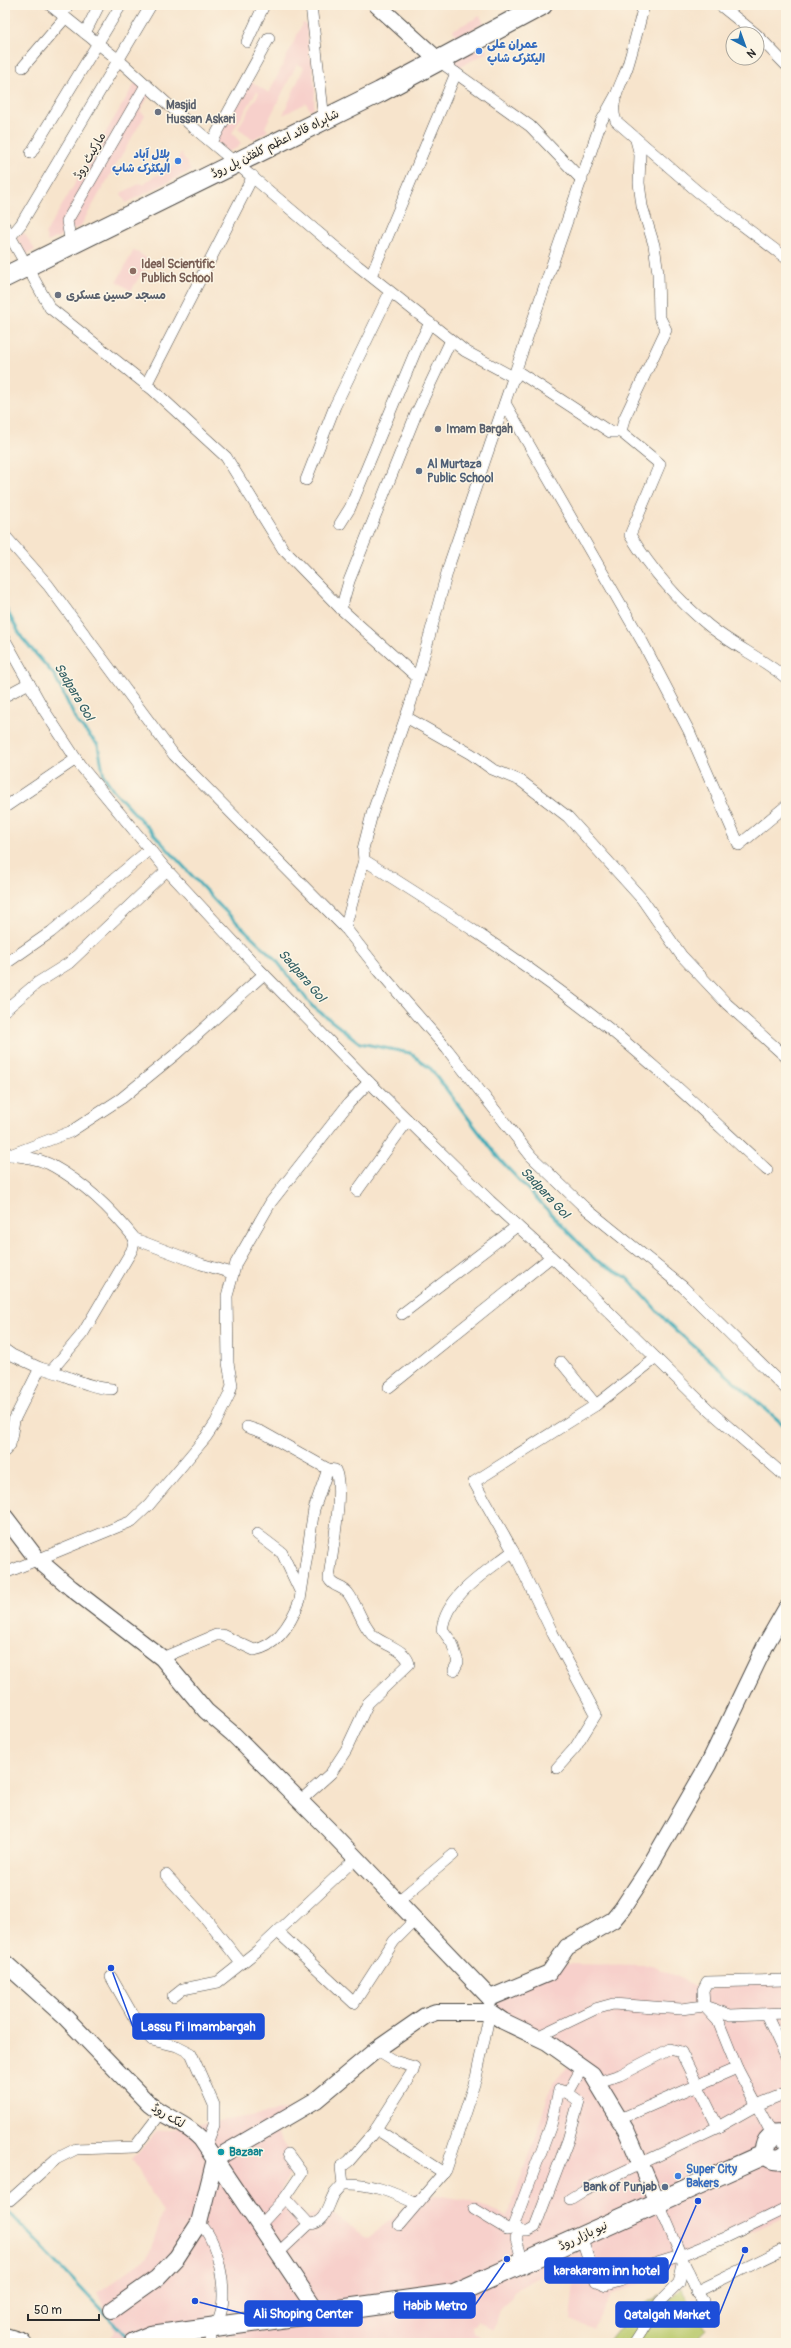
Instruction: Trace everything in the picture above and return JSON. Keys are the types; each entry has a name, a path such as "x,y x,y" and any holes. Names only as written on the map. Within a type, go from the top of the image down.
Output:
{"highway":[{"name":"شاہراہ قائد اعظم کلفٹن پل روڈ","path":"5,277 324,120 439,61 542,5"},
{"name":"نیو بازار روڈ","path":"134,2343 151,2336 211,2335 317,2312 454,2294 657,2202 780,2151"},
{"path":"5,2338 21,2343"}],"main road":[{"path":"377,5 439,61"},
{"path":"5,1517 38,1559 70,1588 162,1658 206,1711 233,1734 356,1858 503,2021 537,2037 583,2066 598,2082 620,2119 657,2202"},
{"path":"112,2310 157,2278 177,2257 199,2223 215,2159 316,2100 376,2050 425,2016 436,2012 490,2005 549,1973 567,1947 612,1920 622,1909 647,1871 708,1765 766,1644 786,1609"},
{"name":"لنک روڈ","path":"5,1963 65,2017 149,2104 161,2113 192,2130 215,2159 317,2312"}],"street":[{"path":"50,5 118,60 236,163 390,292 465,351 516,375 610,432 621,432 660,464 630,535 652,569 673,593 708,625 786,678"},
{"path":"22,67 63,16 68,5"},
{"path":"85,33 99,5"},
{"path":"31,153 121,5"},
{"path":"151,5 21,224 8,231 26,267 50,308 146,384 226,458 283,549 341,609 418,678"},
{"path":"247,42 264,5"},
{"path":"311,5 324,120"},
{"path":"345,928 364,860 364,849 372,814 406,717 450,562 516,375 601,122 616,95 628,66 644,5"},
{"path":"720,5 747,26"},
{"path":"212,142 269,38"},
{"path":"765,43 786,65"},
{"path":"439,61 530,126 582,180"},
{"path":"371,276 456,73"},
{"name":"مارکیٹ روڈ","path":"71,244 67,221 146,85"},
{"path":"616,95 613,115 616,121 636,140 662,160 697,191 786,258"},
{"path":"621,432 624,418 666,330 659,316 658,273 654,246 642,206 639,182 640,155 636,140"},
{"path":"146,384 253,176"},
{"path":"306,480 338,399 390,292"},
{"path":"340,524 350,508 416,350 430,323"},
{"path":"341,609 349,580 416,414 451,340"},
{"path":"505,403 643,642 689,732 739,846 786,806"},
{"path":"5,536 48,585 174,755 345,928 380,972 447,1049 531,1156 584,1208 683,1287 786,1389"},
{"path":"5,640 29,683 76,758 167,870 264,974 368,1082 517,1226 656,1358 708,1410 786,1477"},
{"path":"5,696 29,683"},
{"path":"406,717 471,754 492,769 521,781 568,817 642,899 681,954 726,1004 786,1057"},
{"path":"5,807 76,758"},
{"path":"5,964 51,932 150,849"},
{"path":"364,860 467,926 594,1016 666,1078 767,1170"},
{"path":"5,1010 37,982 69,963 167,870"},
{"path":"8,1153 70,1132 122,1098 177,1052 264,974"},
{"path":"5,1573 112,1531 132,1521 149,1505 213,1427 232,1385 228,1363 227,1296 232,1273 270,1202 350,1102 368,1082"},
{"path":"357,1191 408,1120"},
{"path":"8,1153 52,1166 93,1195 122,1223 135,1239 201,1264 232,1273"},
{"path":"402,1314 517,1226"},
{"path":"52,1370 83,1333 132,1250 135,1239"},
{"path":"389,1387 551,1257"},
{"path":"5,1350 12,1356 40,1368 52,1370 99,1389 112,1389"},
{"path":"557,1768 575,1748 596,1714 553,1634 514,1551 474,1482 596,1405 656,1358"},
{"path":"561,1362 596,1405"},
{"path":"5,1451 10,1445 14,1420 40,1368"},
{"path":"247,1427 262,1432 328,1470 335,1470 339,1477 329,1579 331,1584 348,1593 374,1638 390,1645 408,1658 409,1664 368,1703 346,1750 338,1762 321,1783 300,1801"},
{"path":"162,1658 216,1635 231,1639 247,1648 259,1649 281,1634 295,1614 314,1509 328,1470"},
{"path":"257,1534 282,1553 288,1561 300,1591"},
{"path":"454,1670 458,1662 456,1655 452,1643 442,1629 448,1609 465,1589 514,1551"},
{"path":"397,1902 453,1855"},
{"path":"173,1997 183,1989 218,1982 278,1932 356,1858"},
{"path":"166,1875 207,1920 241,1963"},
{"path":"278,1932 354,2002 394,1941 414,1921"},
{"path":"111,1977 140,2028 152,2040 177,2046 191,2054 214,2105 214,2125 206,2146"},
{"path":"780,2151 737,2068 718,2021 704,2006 703,1990 707,1982 786,1980"},
{"path":"537,2037 595,2009 613,2004 682,2009 704,2006 730,2015 786,2013"},
{"path":"399,2225 444,2173 476,2078 490,2005"},
{"path":"766,2014 786,2057"},
{"path":"598,2082 620,2075 670,2049 681,2052 718,2128"},
{"path":"343,2184 341,2166 349,2162 376,2129 408,2081 414,2067 394,2061 376,2050"},
{"path":"568,2093 583,2066"},
{"path":"620,2119 696,2084 737,2068"},
{"path":"474,2209 507,2229 516,2227 528,2231 535,2227 568,2140 579,2101 568,2093 559,2090 551,2125 516,2227 516,2238 523,2263"},
{"path":"570,2199 640,2164 718,2128 757,2105 786,2093"},
{"path":"10,2200 56,2159 76,2149 135,2147 161,2113"},
{"path":"376,2129 444,2173"},
{"path":"260,2226 285,2198 302,2173 288,2154"},
{"path":"278,2254 309,2224 320,2221 324,2216 333,2195 343,2184 363,2183 382,2189 417,2204"},
{"path":"285,2198 309,2224"},
{"path":"657,2202 700,2297 782,2250"},
{"path":"581,2237 596,2281 606,2285 620,2281 651,2265 682,2260 786,2208"},
{"path":"199,2223 206,2229 219,2259 222,2304 220,2316 211,2335"},
{"path":"634,2343 660,2302 679,2284 682,2260"}],"shaded area":[{"path":"480,16 484,23 457,38 453,30"},
{"path":"303,23 307,25 309,57 312,59 315,89 314,107 311,111 306,103 283,115 304,67 297,64 265,127 268,131 253,139 238,128 259,93 257,91 232,133 241,143 237,148 227,152 215,141 247,79 269,93"},
{"path":"483,43 488,52 458,68 453,59"},
{"path":"137,80 143,87 65,234 48,242 45,234"},
{"path":"145,90 150,94 140,111 145,115 80,227 71,230 71,219"},
{"path":"181,153 191,171 126,203 121,193 141,183 144,185 148,180 173,167"},
{"path":"24,233 35,250 26,254 16,237"},
{"name":"Ideal Scientific Publich School","path":"134,250 149,260 131,291 117,281"},
{"path":"550,1964 653,1965 704,1990 786,1977 786,2216 611,2296 593,2329 570,2320 574,2281 571,2260 515,2290 512,2299 499,2309 493,2330 478,2320 472,2327 473,2333 490,2343 106,2343 115,2331 97,2293 148,2257 163,2213 132,2159 157,2131 317,2105 277,2132 296,2165 280,2190 307,2216 327,2210 368,2238 394,2217 416,2191 469,2201 508,2216 553,2082 577,2058 484,2003"}],"green space":[{"path":"681,2288 706,2329 699,2336 705,2343 636,2343 664,2305"},
{"path":"660,2296 655,2301 630,2343 608,2343 631,2316 652,2300"}],"waterway":[{"name":"Sadpara Gol","path":"5,607 22,638 55,676 77,722 98,745 104,776 114,791 219,905 276,960 312,1006 360,1043 410,1053 431,1069 500,1160 594,1259 628,1278 669,1324 786,1427"},
{"path":"5,2208 127,2337"}],"place":[{"name":"عمران علی الیکٹرک شاپ","path":"479,51"},
{"name":"Masjid Hussan Askari","path":"158,112"},
{"name":"ہلال آباد الیکٹرک شاپ","path":"178,161"},
{"name":"Ideal Scientific Publich School","path":"133,271"},
{"name":"مسجد حسین عسکری","path":"58,295"},
{"name":"Imam Bargah","path":"438,429"},
{"name":"Al Murtaza Public School","path":"419,471"},
{"name":"Lassu Pi Imambargah","path":"111,1968"},
{"name":"Bazaar","path":"221,2152"},
{"name":"Super City Bakers","path":"678,2176"},
{"name":"Bank of Punjab","path":"665,2187"},
{"name":"karakaram inn hotel","path":"698,2201"},
{"name":"Qatalgah Market","path":"745,2250"},
{"name":"Habib Metro","path":"507,2259"},
{"name":"Ali Shoping Center","path":"195,2301"}]}
